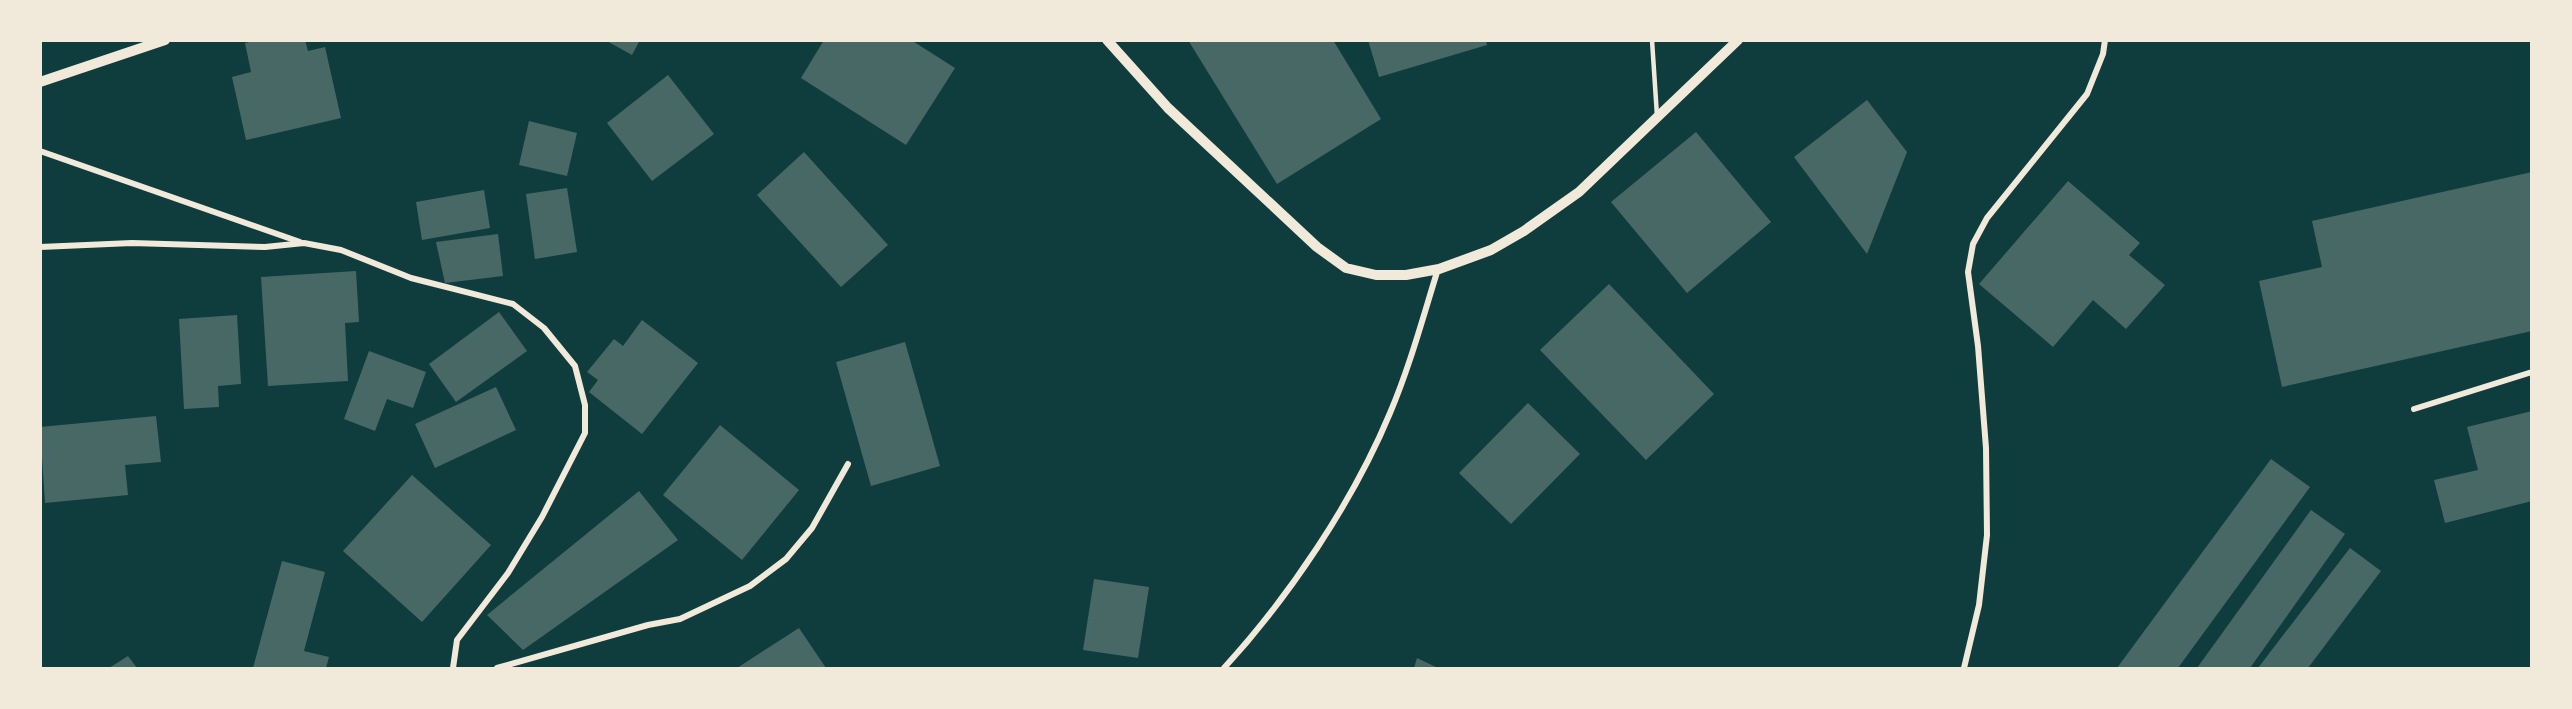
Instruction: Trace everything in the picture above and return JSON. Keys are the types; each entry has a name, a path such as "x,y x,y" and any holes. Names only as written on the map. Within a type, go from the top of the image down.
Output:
{"street":[{"path":"40,82 165,40"},
{"path":"1107,40 1168,108 1317,247 1346,268 1376,275 1406,275 1439,269 1491,250 1524,231 1570,199 1738,40"},
{"path":"1964,669 1979,605 1987,535 1986,448 1978,346 1968,272 1973,244 1987,218 2087,94 2103,54 2105,40"},
{"path":"40,151 304,243 341,250 411,278 513,304 544,328 575,366 585,405 585,433 542,517 508,573 457,640 453,669"},
{"path":"40,248 132,243 265,247 304,243"},
{"path":"1224,669 1280,600 1361,477 1391,412 1439,269"},
{"path":"2414,409 2532,372"},
{"path":"497,669 648,624 680,619 750,586 786,559 812,528 848,464"}],"lane":[{"path":"1652,40 1657,116"}],"building":[{"path":"258,40 305,40 308,51 325,47 341,118 246,140 232,77 251,72 245,43"},
{"path":"605,40 640,40 632,55"},
{"path":"824,40 911,40 955,68 906,145 801,78"},
{"path":"1188,40 1333,40 1381,119 1277,184"},
{"path":"1368,40 1486,40 1487,45 1379,77"},
{"path":"668,75 714,134 652,181 607,123"},
{"path":"1867,100 1907,152 1867,254 1794,157"},
{"path":"529,121 577,133 567,176 519,165"},
{"path":"1696,132 1771,222 1687,293 1611,202"},
{"path":"804,152 888,245 841,287 757,195"},
{"path":"2532,172 2532,331 2282,387 2259,281 2322,267 2312,221"},
{"path":"2068,181 2140,243 2129,255 2165,285 2126,329 2093,300 2053,347 1979,284"},
{"path":"567,188 577,252 535,259 526,194"},
{"path":"484,190 490,228 422,240 416,202"},
{"path":"498,234 503,276 445,283 436,242"},
{"path":"356,271 359,322 345,323 348,381 268,386 261,277"},
{"path":"1609,284 1714,394 1646,460 1540,350"},
{"path":"499,312 527,351 456,402 429,364"},
{"path":"237,315 241,384 218,386 219,407 184,409 179,319"},
{"path":"642,320 698,363 642,434 589,392 598,380 587,372 614,339 623,346"},
{"path":"905,342 940,466 871,486 836,362"},
{"path":"369,351 426,372 413,408 387,399 375,431 344,419"},
{"path":"496,387 516,430 435,468 415,424"},
{"path":"1528,403 1580,454 1511,524 1459,473"},
{"path":"2532,411 2532,501 2445,523 2434,480 2478,470 2467,427"},
{"path":"156,416 161,462 125,465 128,495 45,503 40,427"},
{"path":"720,425 799,490 742,560 663,495"},
{"path":"2271,459 2310,487 2178,668 2117,668"},
{"path":"412,475 491,545 422,622 343,551"},
{"path":"639,491 678,540 523,650 487,615"},
{"path":"2311,510 2345,534 2250,668 2197,668"},
{"path":"2350,548 2381,571 2308,668 2258,668"},
{"path":"282,561 325,572 304,651 329,657 326,668 253,668"},
{"path":"1094,579 1149,587 1138,658 1083,650"},
{"path":"799,628 826,668 737,668"},
{"path":"128,656 137,668 109,668"},
{"path":"1417,658 1438,668 1414,668"}]}
